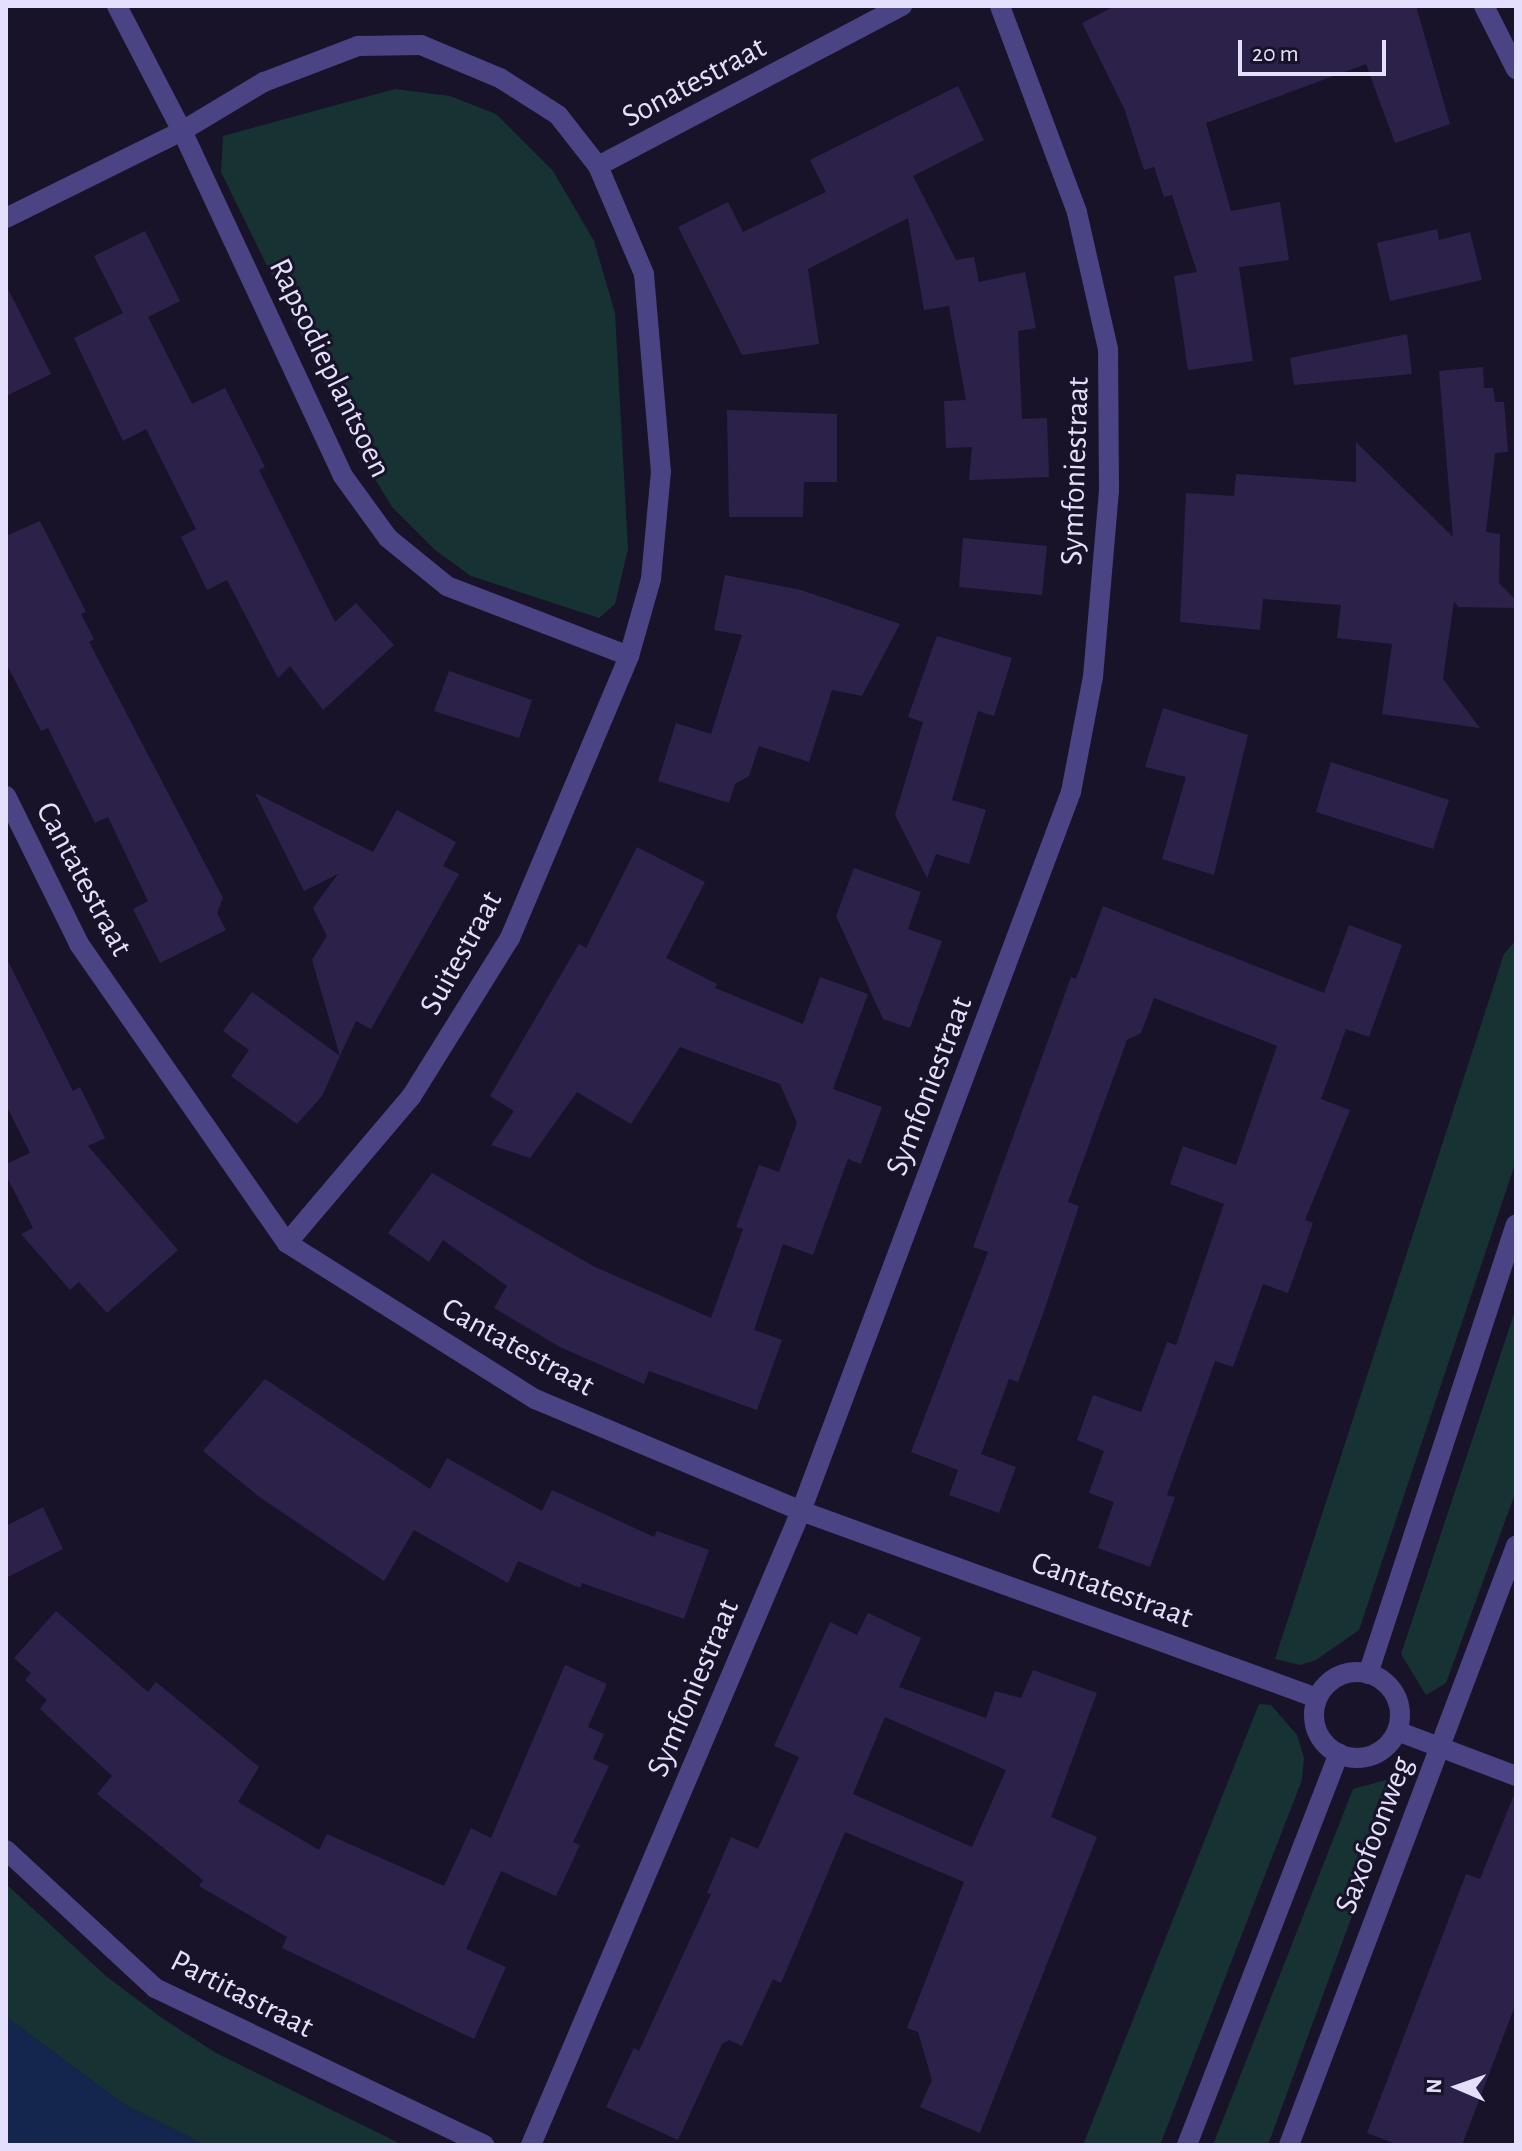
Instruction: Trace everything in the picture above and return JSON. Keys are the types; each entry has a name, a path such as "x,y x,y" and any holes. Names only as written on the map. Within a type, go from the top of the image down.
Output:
{"street":[{"name":"Rapsodieplantsoen","path":"117,6 182,131 343,476 388,538 447,586 629,656"},
{"name":"Sonatestraat","path":"598,166 902,6"},
{"name":"Symfoniestraat","path":"531,2145 801,1511 1071,792 1093,677 1109,491 1108,349 1077,212 1000,6"},
{"path":"1484,6 1516,69"},
{"path":"6,218 182,131 264,82 358,46 421,45 500,78 558,115 598,166 644,274 661,471 651,579 629,656"},
{"name":"Suitestraat","path":"287,1243 411,1097 510,938 629,656"},
{"name":"Cantatestraat","path":"6,796 79,944 287,1243 535,1399 801,1511 1317,1698"},
{"path":"1368,1674 1516,1225"},
{"name":"Saxofoonweg","path":"1289,2145 1516,1546"},
{"path":"1368,1674 1386,1683 1397,1700 1397,1731 1377,1753 1358,1759 1339,1754 1323,1743 1315,1726 1317,1698 1333,1679 1368,1674"},
{"path":"1397,1731 1516,1776"},
{"name":"Saxofoonweg","path":"1187,2145 1339,1754"},
{"name":"Partitastraat","path":"6,1850 85,1929 155,1988 484,2145"}],"green space":[{"path":"395,89 450,96 496,114 553,171 594,241 615,313 628,549 615,604 599,618 471,576 435,550 392,507 357,449 221,172 223,136"},
{"path":"1516,940 1516,1161 1359,1630 1316,1660 1300,1665 1275,1659 1504,954"},
{"path":"1516,1308 1516,1491 1446,1683 1426,1695 1401,1654"},
{"path":"1259,1704 1271,1705 1297,1735 1304,1758 1302,1780 1160,2145 1083,2145"},
{"path":"1408,1763 1268,2145 1213,2145 1353,1789 1386,1780"},
{"path":"6,1884 106,1976 162,2018 216,2053 403,2145 205,2145 125,2105 6,2017"}],"water":[{"path":"6,2017 125,2105 205,2145 6,2145"}],"building":[{"path":"1115,6 1416,6 1450,124 1395,143 1366,64 1206,123 1231,211 1280,202 1289,260 1239,267 1253,361 1188,370 1174,276 1197,272 1172,195 1164,197 1154,167 1144,170 1124,108 1082,23"},
{"path":"958,86 984,140 913,176 956,260 974,257 979,282 1025,272 1036,328 1018,331 1022,419 1047,418 1049,477 969,480 972,447 946,448 944,401 966,400 949,306 924,310 908,218 808,269 819,344 742,355 678,227 728,202 743,232 826,192 810,160"},
{"path":"1437,229 1439,240 1470,232 1482,280 1390,301 1377,243"},
{"path":"145,231 180,301 148,317 192,404 225,388 265,467 259,470 335,622 356,603 394,645 323,710 290,666 278,678 227,580 207,590 181,537 196,529 146,429 123,441 74,338 123,313 94,256"},
{"path":"6,285 51,374 6,396"},
{"path":"1407,334 1412,374 1294,385 1290,358"},
{"path":"1483,367 1484,388 1493,388 1495,402 1504,402 1508,452 1495,453 1486,532 1500,534 1499,583 1516,600 1516,608 1458,607 1454,601 1443,679 1480,728 1382,714 1392,644 1337,638 1341,605 1263,599 1260,630 1180,622 1186,493 1234,496 1236,474 1356,482 1356,442 1453,537 1439,371"},
{"path":"727,410 837,414 837,482 804,482 803,517 729,517"},
{"path":"40,521 86,612 81,614 94,639 89,642 223,898 217,913 226,930 160,963 133,909 148,901 108,817 95,823 48,728 41,731 6,663 6,536"},
{"path":"963,538 1047,546 1042,595 959,587"},
{"path":"725,575 801,590 900,624 862,696 832,690 809,762 759,746 749,776 735,784 729,803 658,781 676,723 711,734 742,635 714,630"},
{"path":"937,636 1012,658 994,716 978,711 952,800 986,810 969,864 936,854 927,878 895,815 923,722 908,717"},
{"path":"449,671 532,700 519,738 434,711"},
{"path":"1163,708 1248,735 1214,875 1162,859 1186,777 1145,767"},
{"path":"1331,762 1449,800 1433,849 1316,812"},
{"path":"255,793 373,852 397,810 456,842 443,866 459,874 371,1029 356,1021 340,1056 312,960 327,936 313,908 338,874 304,891"},
{"path":"637,847 705,882 666,958 717,984 715,988 803,1024 820,977 868,994 833,1089 882,1107 861,1164 848,1159 813,1255 783,1244 754,1330 782,1340 757,1410 649,1371 644,1384 560,1347 494,1308 507,1286 443,1240 429,1262 388,1233 432,1173 593,1266 711,1318 743,1229 736,1227 759,1165 779,1172 797,1123 780,1084 680,1047 631,1124 577,1092 530,1158 491,1145 514,1111 490,1096 579,944 586,948"},
{"path":"854,868 921,892 908,929 942,941 910,1028 883,1019 836,916"},
{"path":"1103,906 1324,993 1349,925 1402,945 1369,1037 1346,1029 1321,1099 1350,1110 1305,1220 1313,1223 1288,1293 1263,1284 1233,1367 1215,1361 1167,1495 1175,1497 1150,1567 1098,1548 1114,1502 1089,1493 1104,1451 1077,1440 1093,1395 1141,1412 1167,1342 1176,1345 1224,1204 1170,1184 1183,1146 1236,1165 1277,1046 1154,998 1141,1033 1127,1040 1068,1202 1079,1206 1044,1311 1018,1382 1009,1379 981,1454 1016,1467 999,1513 949,1495 958,1470 911,1452 988,1252 973,1247 1071,977 1076,979"},
{"path":"6,957 73,1091 80,1087 105,1138 88,1146 178,1250 107,1313 79,1282 70,1290 21,1234 33,1228 6,1175 6,1164 30,1153 6,1105"},
{"path":"252,992 340,1056 322,1096 297,1124 231,1076 249,1050 223,1031"},
{"path":"265,1379 430,1489 447,1458 542,1511 552,1490 654,1537 657,1531 709,1550 684,1619 582,1583 580,1588 518,1561 508,1583 414,1530 384,1581 258,1496 203,1451"},
{"path":"43,1507 63,1549 6,1578 6,1526"},
{"path":"56,1611 148,1692 156,1682 259,1767 238,1802 319,1850 327,1834 444,1886 471,1828 491,1838 565,1665 607,1684 588,1727 604,1734 593,1759 609,1766 573,1842 580,1845 556,1896 501,1871 466,1949 506,1967 474,2039 282,1948 287,1937 199,1886 203,1880 97,1794 112,1776 40,1709 47,1700 25,1680 31,1673 14,1658"},
{"path":"868,1613 921,1638 899,1687 986,1718 995,1691 1021,1698 1033,1670 1097,1693 1051,1817 1097,1837 980,2133 920,2107 932,2080 918,2032 907,2028 964,1882 845,1832 781,1983 773,1979 742,2046 729,2040 722,2044 678,2140 606,2107 634,2048 639,2051 711,1894 707,1893 731,1837 758,1849 799,1757 774,1746 830,1622 857,1635","holes":["885,1717 1006,1770 972,1847 853,1794"]},
{"path":"1514,1795 1516,2003 1462,2145 1399,2145 1367,2133 1466,1874 1480,1879"}]}
